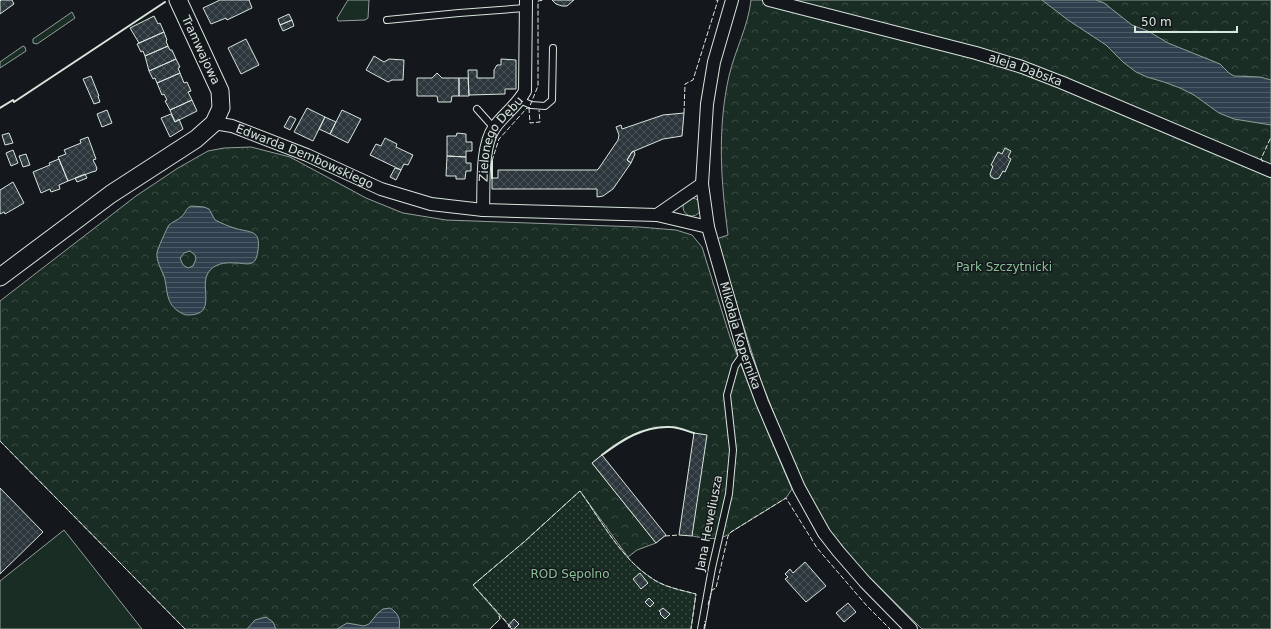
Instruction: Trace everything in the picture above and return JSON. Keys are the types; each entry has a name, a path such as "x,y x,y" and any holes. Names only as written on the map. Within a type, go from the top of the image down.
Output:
{"street":[{"name":"Tramwajowa","path":"178,0 220,91 221,108 214,123"},
{"name":"Mikołaja Kopernika","path":"732,0 714,62 707,104 702,184 708,227 744,353 762,402 792,473 813,515 824,533 855,571 911,629"},
{"name":"aleja Dąbska","path":"769,0 976,53 1022,67 1271,171"},
{"name":"Zielonego Dębu","path":"483,210 486,146 494,128 520,100 525,91 525,4"},
{"name":"Edwarda Dembowskiego","path":"214,123 232,126 307,155 381,189 398,195 443,206 483,210 657,215 708,227"},
{"path":"0,277 110,194 196,139 214,123"},
{"path":"657,215 702,184"}],"lane":[{"path":"388,20 459,13 525,4"},
{"path":"520,100 531,105 545,106 552,100 553,48"},
{"path":"477,109 494,128"},
{"name":"Jana Heweliusza","path":"701,629 718,535 729,494 733,450 727,395 735,366 744,353"}],"green space":[{"path":"348,0 369,0 368,18 365,20 338,21 337,18"},
{"name":"Park Szczytnicki","path":"751,0 1271,0 1271,629 922,629 862,570 826,526 796,469 761,381 716,239 728,235 721,156 725,96 729,76 747,20"},
{"path":"72,12 75,18 37,44 33,43 33,39"},
{"path":"23,46 25,47 26,51 0,68 0,62"},
{"path":"251,147 290,157 366,198 403,213 446,220 639,227 676,230 692,235 702,247 730,337 792,489 786,498 723,537 702,538 692,536 694,433 679,428 659,427 637,433 618,443 592,463 656,543 637,550 628,557 580,491 524,542 473,585 499,615 500,619 490,629 185,629 0,441 0,301 136,196 178,168 208,151 224,148"},
{"path":"692,198 698,201 701,207 698,213 692,216 686,213 683,207 686,201"},
{"name":"ROD Sępolno","path":"580,491 620,549 639,569 655,580 672,588 696,594 691,629 512,629 473,585 524,542"},
{"path":"64,530 142,629 0,629 0,581"}],"water":[{"path":"1042,0 1096,0 1104,3 1132,25 1148,31 1168,43 1220,64 1234,76 1260,77 1271,80 1271,125 1234,119 1219,113 1194,95 1180,88 1136,72 1123,62 1106,45 1068,20"},
{"path":"189,207 204,207 209,209 215,220 234,228 253,233 258,238 258,250 255,260 250,264 223,263 210,270 206,279 206,299 203,310 197,314 188,315 178,311 171,304 164,276 157,259 157,253 169,225 181,217","holes":["190,251 195,255 196,259 193,266 188,268 183,265 180,258 184,253"]},
{"path":"390,608 398,617 400,622 399,629 337,629 347,623 364,626 369,624 383,609"},
{"path":"266,617 273,622 276,629 247,629 255,620"}],"building":[{"path":"12,0 14,4 0,14 0,1"},
{"path":"220,0 249,0 252,8 227,20 226,18 211,24 203,8"},
{"path":"552,0 574,0 567,6 562,6 556,4"},
{"path":"289,14 292,20 280,25 278,19"},
{"path":"154,16 158,24 160,23 164,32 139,43 130,28"},
{"path":"292,20 294,26 283,31 280,25"},
{"path":"164,32 168,46 145,56 137,44"},
{"path":"246,39 259,65 241,74 228,48"},
{"path":"168,46 170,50 172,50 176,59 149,71 145,56"},
{"path":"374,56 384,62 389,59 404,60 403,80 392,80 388,82 366,70"},
{"path":"176,59 180,67 178,68 180,73 157,83 149,71"},
{"path":"501,59 516,60 516,89 505,89 505,94 469,95 468,70 477,70 477,78 494,78 494,70 497,65 501,65"},
{"path":"180,73 184,83 187,82 191,91 188,92 192,100 170,110 165,101 167,100 164,94 162,95 157,83"},
{"path":"437,73 442,78 459,78 459,96 452,96 451,102 438,102 437,96 417,96 417,78 432,78"},
{"path":"91,76 100,102 94,104 83,79"},
{"path":"459,78 468,78 469,96 459,96"},
{"path":"192,100 197,111 175,122 170,110"},
{"path":"307,108 325,117 313,141 294,132"},
{"path":"107,110 112,123 102,127 97,114"},
{"path":"342,110 361,119 348,143 330,134"},
{"path":"684,113 682,136 663,139 632,152 627,160 631,163 613,189 603,196 597,197 597,189 492,189 492,178 498,178 498,170 597,170 618,140 619,135 616,127 621,125 622,129 663,115"},
{"path":"171,114 175,122 179,119 183,129 170,137 161,118"},
{"path":"290,116 296,119 290,130 284,127"},
{"path":"325,117 336,122 330,134 319,129"},
{"path":"9,133 13,143 5,145 2,135"},
{"path":"457,133 466,134 466,142 472,142 472,151 466,151 466,157 447,156 447,136 456,136"},
{"path":"88,137 96,159 93,160 97,168 96,171 68,181 58,157 66,154 64,150 81,143 80,140"},
{"path":"385,138 397,144 396,147 413,155 408,165 404,164 401,170 370,155 376,144 381,146"},
{"path":"1005,148 1011,151 1008,157 1011,159 1005,172 1003,171 999,178 995,179 991,177 990,174 993,166 991,165 998,152 1002,154"},
{"path":"13,150 18,163 11,166 6,153"},
{"path":"634,151 635,154 631,163 627,160"},
{"path":"26,154 30,165 23,167 19,156"},
{"path":"447,156 466,157 466,163 471,163 471,171 466,171 465,179 456,179 456,176 446,176"},
{"path":"59,159 68,181 59,185 60,189 51,192 50,189 41,193 33,172 50,165 49,163"},
{"path":"395,168 401,170 396,180 390,177"},
{"path":"85,174 87,178 77,182 75,178"},
{"path":"13,182 24,203 5,214 4,212 0,214 0,190"},
{"path":"694,433 707,435 692,536 679,535"},
{"path":"602,455 666,535 656,543 592,463"},
{"path":"0,488 43,532 0,574"},
{"path":"805,562 826,586 806,602 785,579 788,577 785,574 790,569 793,573"},
{"path":"640,573 648,583 641,589 633,579"},
{"path":"649,598 654,603 650,607 645,602"},
{"path":"848,603 856,612 844,622 836,613"},
{"path":"663,608 670,614 665,619 659,611"},
{"path":"514,619 519,624 512,629 508,626"}],"fence":[{"path":"492,161 499,139 527,108 529,108 538,86 538,1 544,0"},
{"path":"684,113 685,84 693,80 718,0 715,0"},
{"path":"529,108 530,123 540,122 539,110"},
{"path":"1263,162 1261,159 1271,137"},
{"path":"0,441 185,629"},
{"path":"511,627 473,585 524,542 580,491 620,549 639,569 655,580 672,588 696,594 691,629"},
{"path":"708,605 712,590 716,588 728,536 731,532 786,498 817,548 867,606 890,629"},
{"path":"665,536 679,535"},
{"path":"490,629 500,619 499,616"},
{"path":"704,629 705,621"}],"wall":[{"path":"0,108 13,100 14,102 165,2"},
{"path":"492,161 492,178"},
{"path":"602,455 625,439 642,431 660,427 673,427 694,433"}]}
